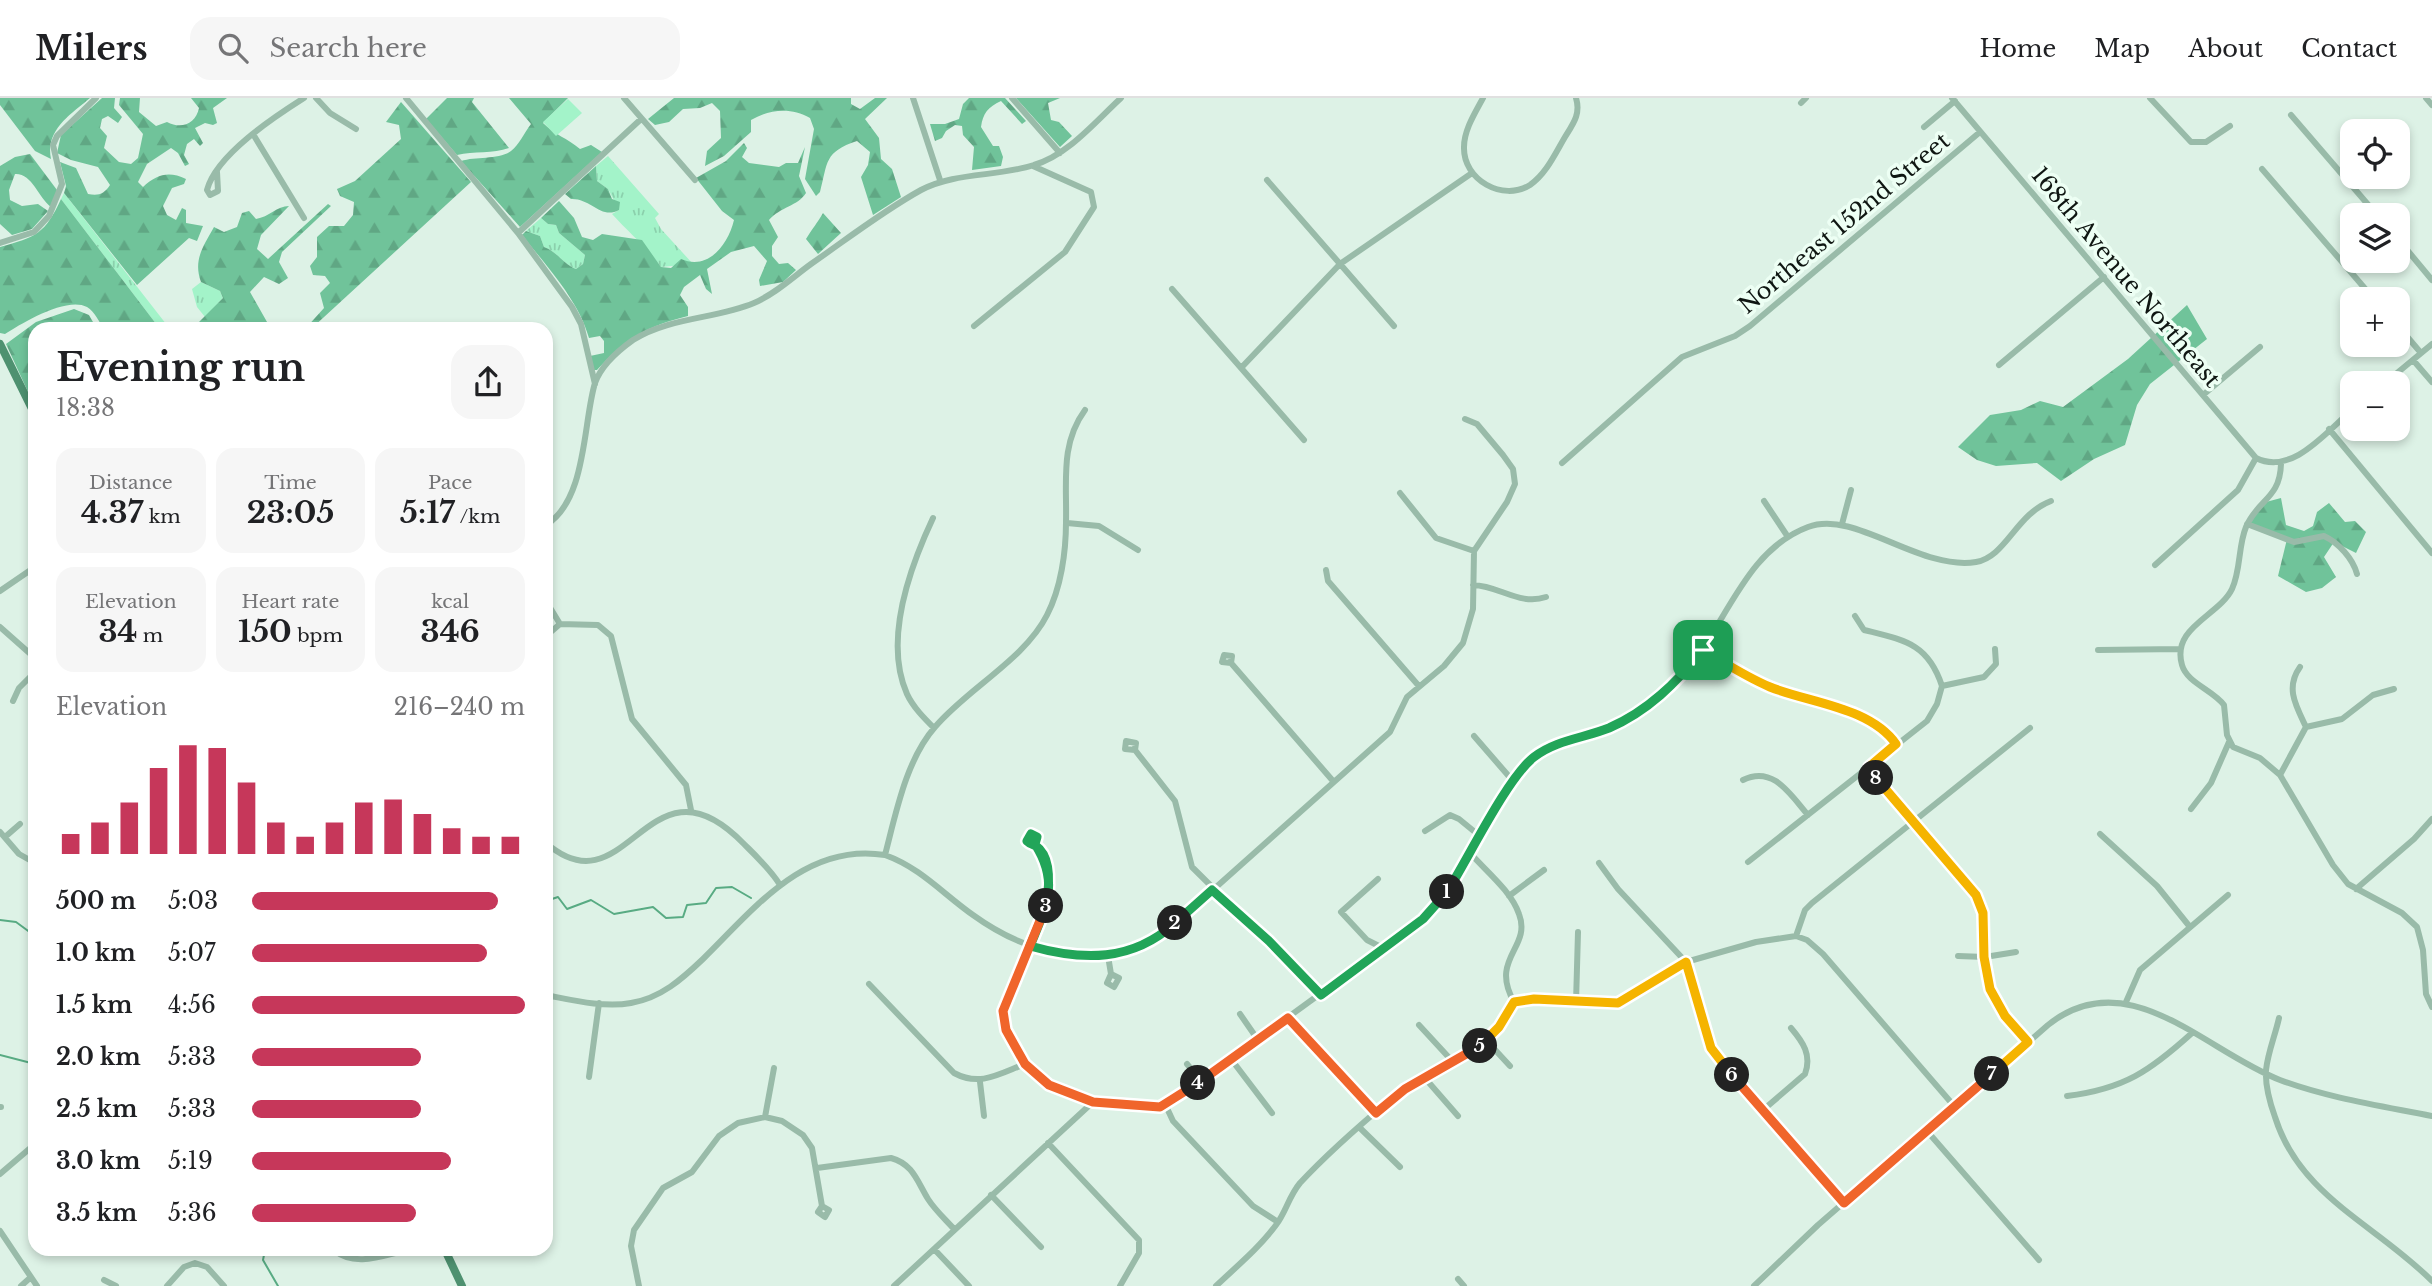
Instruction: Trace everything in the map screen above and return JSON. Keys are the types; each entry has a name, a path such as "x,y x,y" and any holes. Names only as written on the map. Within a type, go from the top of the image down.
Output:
{"main road":[{"path":"0,344 28,401"},
{"path":"448,1256 461,1286"}],"street":[{"path":"0,243 34,233 49,216 62,184 53,145 57,136 96,98"},
{"path":"217,172 253,134 304,98"},
{"path":"316,98 330,113 356,129"},
{"path":"406,98 518,233 581,324 595,384 585,448 577,475 562,509 553,518"},
{"path":"624,98 640,120 695,180"},
{"path":"913,98 940,180"},
{"path":"1012,98 1060,153"},
{"path":"595,384 609,361 641,335 746,306 766,297 903,201 940,180 1033,166 1060,153 1121,98"},
{"path":"1483,98 1465,134 1464,153 1472,173 1483,183 1504,191 1528,186 1552,160 1576,118 1576,98"},
{"path":"2150,98 2191,142 2206,142 2230,126"},
{"path":"2426,98 2432,105"},
{"path":"1924,127 1954,99"},
{"name":"168th Avenue Northeast","path":"1954,99 2256,458"},
{"path":"2291,115 2367,203"},
{"path":"518,233 640,120"},
{"name":"Northeast 152nd Street","path":"1562,463 1682,357 1735,336 1750,326 1980,132"},
{"path":"253,134 303,218"},
{"path":"974,326 1065,252 1094,207 1091,192 1033,166"},
{"path":"2262,169 2364,287"},
{"path":"1241,368 1340,264 1472,173"},
{"path":"1267,180 1394,326"},
{"path":"2410,253 2432,280"},
{"path":"1999,365 2104,277"},
{"path":"1172,289 1304,440"},
{"path":"2410,340 2421,353"},
{"path":"2400,371 2432,344"},
{"path":"2203,395 2260,347"},
{"path":"2413,360 2432,382"},
{"path":"885,855 913,763 934,728 1039,628 1048,614 1058,584 1066,523 1067,447 1085,410"},
{"path":"553,996 599,1003 630,1003 654,996 671,987 798,871 825,860 859,853 885,855 918,870 990,926 1030,946 1062,953 1108,956 1151,942 1390,732 1407,697 1418,685 1444,666 1463,643 1473,609 1474,551 1507,502 1515,484 1513,469 1503,455 1477,424 1465,419"},
{"path":"2155,565 2238,490 2256,458 2271,464 2281,464 2295,457 2340,420"},
{"path":"2329,429 2429,540 2432,553"},
{"path":"2190,809 2211,783 2229,742 2224,705 2185,671 2180,649 2185,636 2231,591 2248,524 2278,488 2281,464"},
{"path":"1842,524 1851,490"},
{"path":"1400,493 1436,538 1474,551"},
{"path":"1764,501 1788,537"},
{"path":"1035,844 1050,878 1046,907 1003,1011 1006,1030 1025,1064 1049,1085 1093,1102 1163,1107 1321,995 1435,907 1471,854 1513,781 1532,758 1545,749 1607,728 1640,710 1677,681 1703,650 1739,588 1788,537 1812,525 1842,524 1925,557 1968,563 1990,558 2035,507 2052,501"},
{"path":"933,518 914,559 904,595 900,653 908,695 934,728"},
{"path":"1066,523 1099,526 1138,550"},
{"path":"2248,524 2294,542 2324,536 2342,549 2357,574"},
{"path":"1326,570 1328,581 1418,685"},
{"path":"0,591 28,571"},
{"path":"1473,585 1491,586 1526,602 1546,597"},
{"path":"553,612 560,624"},
{"path":"1748,862 1927,721 1937,704 1942,686 1936,668 1924,652 1895,638 1864,630 1855,616"},
{"path":"553,630 560,624 598,625 611,636 632,719 686,785 691,810"},
{"path":"0,627 28,652"},
{"path":"1942,686 1984,677 1996,664 1995,649"},
{"path":"2098,650 2180,649"},
{"path":"1703,650 1769,686 1871,721 1887,732 1896,744"},
{"path":"1231,663 1334,781"},
{"path":"2300,667 2294,676 2291,691 2306,727"},
{"path":"13,701 19,688 28,680"},
{"path":"2280,775 2306,727 2342,719 2373,695 2393,689"},
{"path":"1796,936 1805,910 1812,903 2030,728"},
{"path":"1474,736 1513,781"},
{"path":"2229,742 2267,762 2280,775 2333,865 2356,889 2402,913 2417,927 2423,950 2426,994 2432,1007"},
{"path":"1135,750 1175,801 1189,862 1212,890 1269,941 1321,995"},
{"path":"1869,767 1911,821 1976,895 1983,913 1987,978 1996,1000 2028,1042"},
{"path":"1743,780 1761,775 1776,780 1808,815"},
{"path":"553,846 578,859 616,852 659,819 678,811 691,810 708,815 729,828 780,885"},
{"path":"1424,831 1450,816 1459,819 1480,838"},
{"path":"2356,889 2414,839 2432,818"},
{"path":"20,824 2,835 19,854 28,859"},
{"path":"2100,834 2157,886 2190,926"},
{"path":"1471,854 1509,896 1521,922 1519,940 1506,968 1508,991 1514,1002"},
{"path":"1600,863 1618,889 1686,962 1711,1048 1844,1203"},
{"path":"1509,896 1544,870"},
{"path":"1378,879 1341,912 1367,940 1383,948"},
{"path":"2126,1002 2140,970 2228,895"},
{"path":"1576,1003 1578,932"},
{"path":"1514,1002 1534,999 1606,1003 1630,998 1686,962 1756,942 1796,936 1807,940 1823,954 1955,1107"},
{"path":"1958,956 1984,957 2016,952"},
{"path":"1108,956 1111,974"},
{"path":"869,984 954,1073 968,1080 981,1082 1025,1064"},
{"path":"1216,1286 1259,1246 1278,1222 1301,1183 1376,1113 1424,1077 1454,1063 1486,1040 1508,1016 1514,1002"},
{"path":"1754,1286 1844,1203 2028,1042 2060,1015 2082,1004 2126,1002 2165,1017 2266,1074 2330,1094 2432,1116"},
{"path":"589,1077 599,1003"},
{"path":"1240,1014 1258,1040"},
{"path":"1288,1018 1376,1113"},
{"path":"2279,1018 2269,1050 2266,1074 2279,1130 2299,1168 2327,1197 2432,1282"},
{"path":"1419,1025 1454,1063"},
{"path":"1763,1110 1805,1074 1807,1051 1791,1028"},
{"path":"2067,1096 2106,1090 2126,1083 2150,1068 2192,1033"},
{"path":"1486,1040 1510,1066"},
{"path":"1231,1059 1272,1113"},
{"path":"1187,1064 1201,1081"},
{"path":"765,1117 774,1068"},
{"path":"1424,1077 1458,1116"},
{"path":"981,1082 984,1116"},
{"path":"894,1286 1093,1102"},
{"path":"1163,1107 1253,1206 1278,1222"},
{"path":"639,1286 631,1246 634,1230 663,1188 695,1170 727,1129 765,1117 782,1121 803,1135 812,1148 822,1206"},
{"path":"1360,1128 1400,1167"},
{"path":"1927,1130 2039,1260"},
{"path":"1048,1143 1139,1240 1138,1254 1119,1286"},
{"path":"0,1174 28,1150"},
{"path":"817,1168 891,1158 911,1169 928,1199 954,1229"},
{"path":"991,1195 1041,1247"},
{"path":"0,1231 37,1286"},
{"path":"934,1249 969,1286"},
{"path":"344,1256 364,1259 379,1256"},
{"path":"167,1286 184,1267 195,1263 218,1276 224,1286"},
{"path":"21,1286 31,1277"},
{"path":"1458,1279 1464,1286"},
{"path":"104,1280 116,1286"}],"green space":[{"path":"0,98 90,98 55,131 50,149 51,159 35,151 0,105"},
{"path":"102,98 115,98 114,108 122,117 118,123 108,116 102,119 100,128 107,136 104,148 119,162 131,164 138,158 143,134 119,105 120,98 140,98 139,112 156,126 167,122 183,125 192,121 199,108 191,98 227,98 213,108 217,123 205,123 195,128 203,143 200,146 194,139 187,144 184,155 189,164 185,166 178,153 171,148 147,164 138,182 143,187 158,177 174,175 186,179 184,184 172,188 163,206 167,215 176,220 182,208 186,210 186,223 203,226 197,241 189,238 137,285 64,193 66,186 60,162 76,168 88,194 101,194 110,185 98,167 71,160 57,153 61,135"},
{"path":"447,98 474,98 472,102 509,148 457,155 426,119"},
{"path":"509,98 568,98 543,123 580,149 591,145 602,152 520,227 461,161 500,156 517,146 531,124"},
{"path":"674,98 851,98 851,104 860,109 875,98 887,98 865,119 879,138 881,159 892,169 901,197 873,215 861,177 868,165 870,152 857,141 838,149 829,159 820,192 816,196 805,179 814,129 810,118 795,112 773,112 751,120 751,132 724,156 705,166 707,151 721,138 720,111 712,103 700,108 683,109 669,122 655,125 648,119"},
{"path":"969,98 1005,98 1026,121 1022,124 1001,101 989,108 985,114 981,127 993,146 999,146 1003,157 1001,166 972,170 974,147 963,135 962,126 955,125 935,141 930,124 945,124 959,119 963,104"},
{"path":"1016,98 1060,98 1048,103 1051,120 1059,122 1072,136 1060,147"},
{"path":"568,99 582,113 556,136 543,122"},
{"path":"401,102 471,182 319,322 311,322 324,308 320,293 330,283 325,276 313,275 310,266 317,257 317,237 329,226 344,226 353,215 354,202 340,196 337,189 355,181 401,139 399,125 386,122"},
{"path":"744,143 747,148 742,157 749,163 779,167 786,163 798,163 805,147 799,176 806,193 769,220 778,237 772,246 772,256 779,264 788,263 796,270 783,282 760,286 759,280 767,261 754,246 731,252 707,269 712,294 706,289 700,275 684,287 680,295 688,307 688,316 660,324 638,335 594,370 590,356 604,353 604,341 600,336 589,338 570,297 522,235 526,231 540,236 544,247 576,269 583,264 585,255 559,233 556,225 548,224 541,218 559,201 574,218 582,237 593,240 602,234 642,240 661,267 671,268 681,259 691,262 708,259 722,246 734,220 722,211 696,178 726,161"},
{"path":"30,154 57,190 51,207 26,177 15,174 9,190 10,200 22,206 38,204 48,211 32,229 12,235 0,224 0,166 15,157"},
{"path":"608,156 659,214 655,218 661,229 693,264 661,267 612,214 619,210 608,189 597,181 596,166"},
{"path":"596,166 597,181 608,189 612,199 620,202 619,210 601,211 565,194"},
{"path":"64,193 165,322 155,322 61,199"},
{"path":"61,199 155,322 100,322 87,307 68,305 33,318 5,334 0,333 0,247 31,237 50,220"},
{"path":"328,204 331,206 282,252 279,262 288,278 279,284 264,277 250,292 267,322 199,322 223,298 220,291 201,282 198,267 200,254 214,227 224,232 237,227 242,213 249,211 256,219 289,206 261,235 257,249 268,259"},
{"path":"823,213 841,233 818,254 806,239"},
{"path":"541,218 548,224 556,225 559,233 585,255 583,264 576,269 571,267 544,247 540,236 526,231"},
{"path":"201,282 220,291 223,298 205,317 197,307 192,289"},
{"path":"2187,305 2207,339 2150,384 2137,405 2125,445 2094,459 2061,481 2037,463 1996,466 1977,460 1958,447 1990,415 2021,410 2040,401 2063,407 2128,359"},
{"path":"74,309 89,315 93,322 36,322"},
{"path":"28,328 28,392 6,344"},
{"path":"2281,498 2286,525 2304,531 2313,526 2317,512 2329,503 2345,522 2355,521 2366,532 2356,553 2334,542 2324,557 2336,577 2322,588 2306,592 2278,576 2287,539 2247,524 2266,502"}],"waterway":[{"path":"553,899 558,897 567,909 591,900 614,914 653,907 666,918 683,917 687,905 706,903 716,888 732,887 751,898"},
{"path":"0,920 16,922 28,931"},
{"path":"0,1055 28,1062"},
{"path":"264,1256 263,1260 278,1286"}],"route":[{"path":"1703,650 1677,681 1640,710 1607,728 1565,741 1532,758 1513,781 1445,896 1405,934 1321,995 1269,941 1212,890 1167,930 1136,950 1108,956 1081,956 1030,946 1046,907 1050,878 1035,844 1037,837 1035,834 1029,835 1027,841 1031,845 1035,844 1046,865 1050,878 1049,891 1046,907 1005,1001 1003,1022 1014,1048 1032,1072 1049,1085 1084,1100 1151,1108 1166,1106 1175,1101 1288,1018 1376,1113 1405,1089 1469,1054 1499,1027 1514,1002 1534,999 1618,1003 1640,992 1673,967 1686,962 1711,1048 1844,1203 2028,1042 2005,1016 1990,989 1984,957 1986,937 1983,913 1976,895 1875,778 1869,767 1896,744 1887,732 1871,721 1799,698 1753,679 1703,650"}]}
